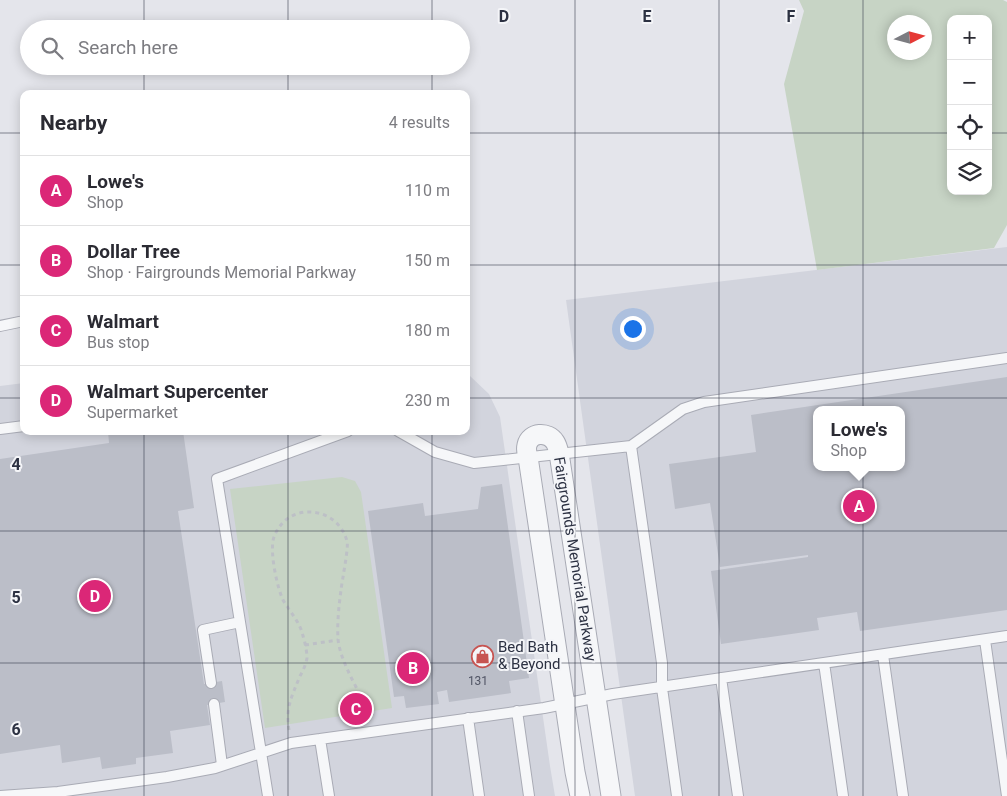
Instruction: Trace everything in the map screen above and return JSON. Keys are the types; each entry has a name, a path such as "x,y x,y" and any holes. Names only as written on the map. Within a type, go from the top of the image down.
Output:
{"street":[{"name":"Fairgrounds Memorial Parkway","path":"580,796 564,703 528,457 527,445 538,434 545,434 551,437 556,443 559,453 611,796"}],"lane":[{"path":"0,326 20,322"},
{"path":"559,453 631,446 683,409 704,402 1007,358"},
{"path":"0,429 20,426"},
{"path":"268,796 217,479 337,435"},
{"path":"405,435 435,452 474,463 528,457"},
{"path":"631,446 662,663 662,688 677,796"},
{"path":"211,682 203,630 240,622"},
{"path":"0,796 58,794 215,768 291,743 517,712 595,697 1007,636"},
{"path":"985,640 1007,796"},
{"path":"883,655 903,796"},
{"path":"824,663 843,796"},
{"path":"721,678 738,796"},
{"path":"214,704 222,765"},
{"path":"517,712 529,796"},
{"path":"468,718 479,796"},
{"path":"320,739 329,796"},
{"path":"118,784 120,796"}],"path":[{"path":"291,743 287,716 289,703 307,658 303,635 297,621 283,600 276,578 273,538 282,524 292,516 308,511 325,514 337,523 348,543 341,590 338,640 354,683 382,730"},
{"path":"304,644 338,640"}],"shaded area":[{"path":"1007,247 1007,796 635,796 566,300"},
{"path":"470,376 489,394 500,417 555,796 0,796 0,386 20,384 20,435 470,435"}],"green space":[{"path":"799,0 1003,0 1007,2 1007,225 994,248 817,270 784,84 804,11"},
{"path":"342,477 355,481 361,492 392,708 265,728 230,489"}],"building":[{"path":"1007,377 1007,610 860,631 857,612 817,618 819,630 721,644 711,571 808,557 808,555 720,567 710,503 675,509 669,464 756,452 751,415"},
{"path":"108,435 184,435 194,508 178,511 204,684 222,681 225,702 207,705 210,725 170,731 173,753 136,758 136,764 102,769 100,757 62,763 60,745 0,754 0,459 109,443"},
{"path":"502,484 529,678 509,681 511,693 449,702 447,690 437,692 439,704 406,708 404,696 394,697 368,511 423,503 425,516 478,509 481,487"}],"place":[{"name":"Lowe's","path":"859,506"},
{"name":"Walmart Supercenter","path":"95,596"},
{"name":"Bed Bath & Beyond","path":"482,656"},
{"name":"Dollar Tree","path":"413,668"},
{"name":"Walmart","path":"356,709"}]}
